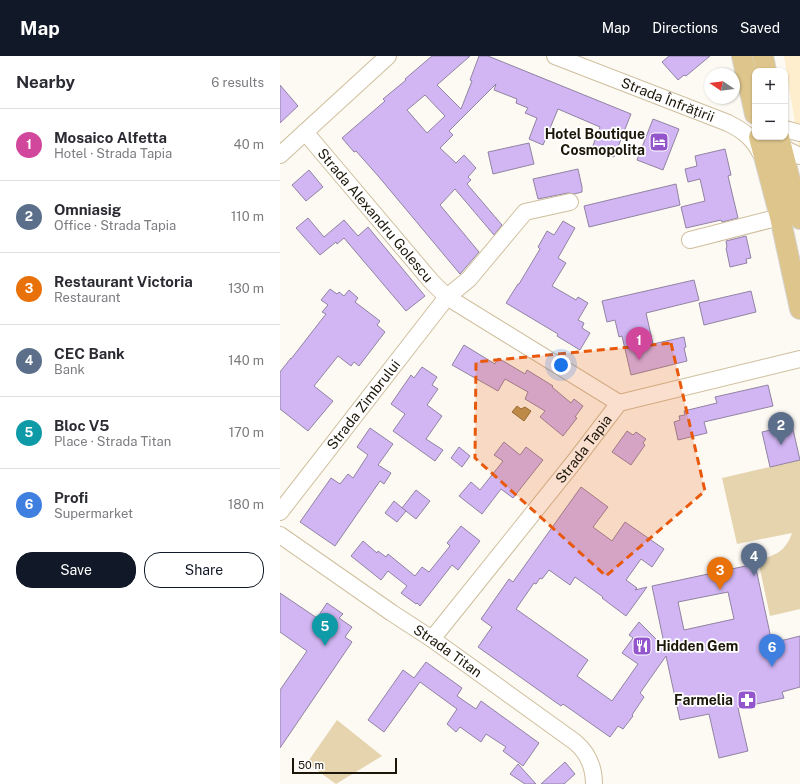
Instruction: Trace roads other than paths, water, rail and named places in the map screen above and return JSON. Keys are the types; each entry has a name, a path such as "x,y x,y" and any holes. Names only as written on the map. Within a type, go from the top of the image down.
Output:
{"main road":[{"path":"742,56 753,104"},
{"path":"763,56 765,68"},
{"path":"760,140 780,217 800,310"},
{"path":"782,140 800,216"}],"street":[{"path":"280,155 388,56"},
{"name":"Strada Înfrățirii","path":"555,56 728,123 748,135 754,142 766,163"},
{"name":"Strada Alexandru Golescu","path":"305,132 431,281 447,297 619,403"},
{"path":"788,136 800,133"},
{"path":"784,140 800,156"},
{"path":"447,297 469,279 525,212 570,202"},
{"path":"690,240 780,217"},
{"name":"Strada Zimbrului","path":"280,512 447,297"},
{"name":"Strada Tapia","path":"432,639 574,462 619,403 800,360"},
{"name":"Strada Titan","path":"280,535 432,639 578,744 590,762 593,770 594,784"}],"place":[{"name":"Hotel Boutique Cosmopolita","path":"659,142"},
{"name":"Mosaico Alfetta","path":"639,360"},
{"name":"Omniasig","path":"781,445"},
{"name":"CEC Bank","path":"754,576"},
{"name":"Restaurant Victoria","path":"720,590"},
{"name":"Bloc V5","path":"325,646"},
{"name":"Hidden Gem","path":"642,646"},
{"name":"Profi","path":"772,667"},
{"name":"Farmelia","path":"747,700"}]}
